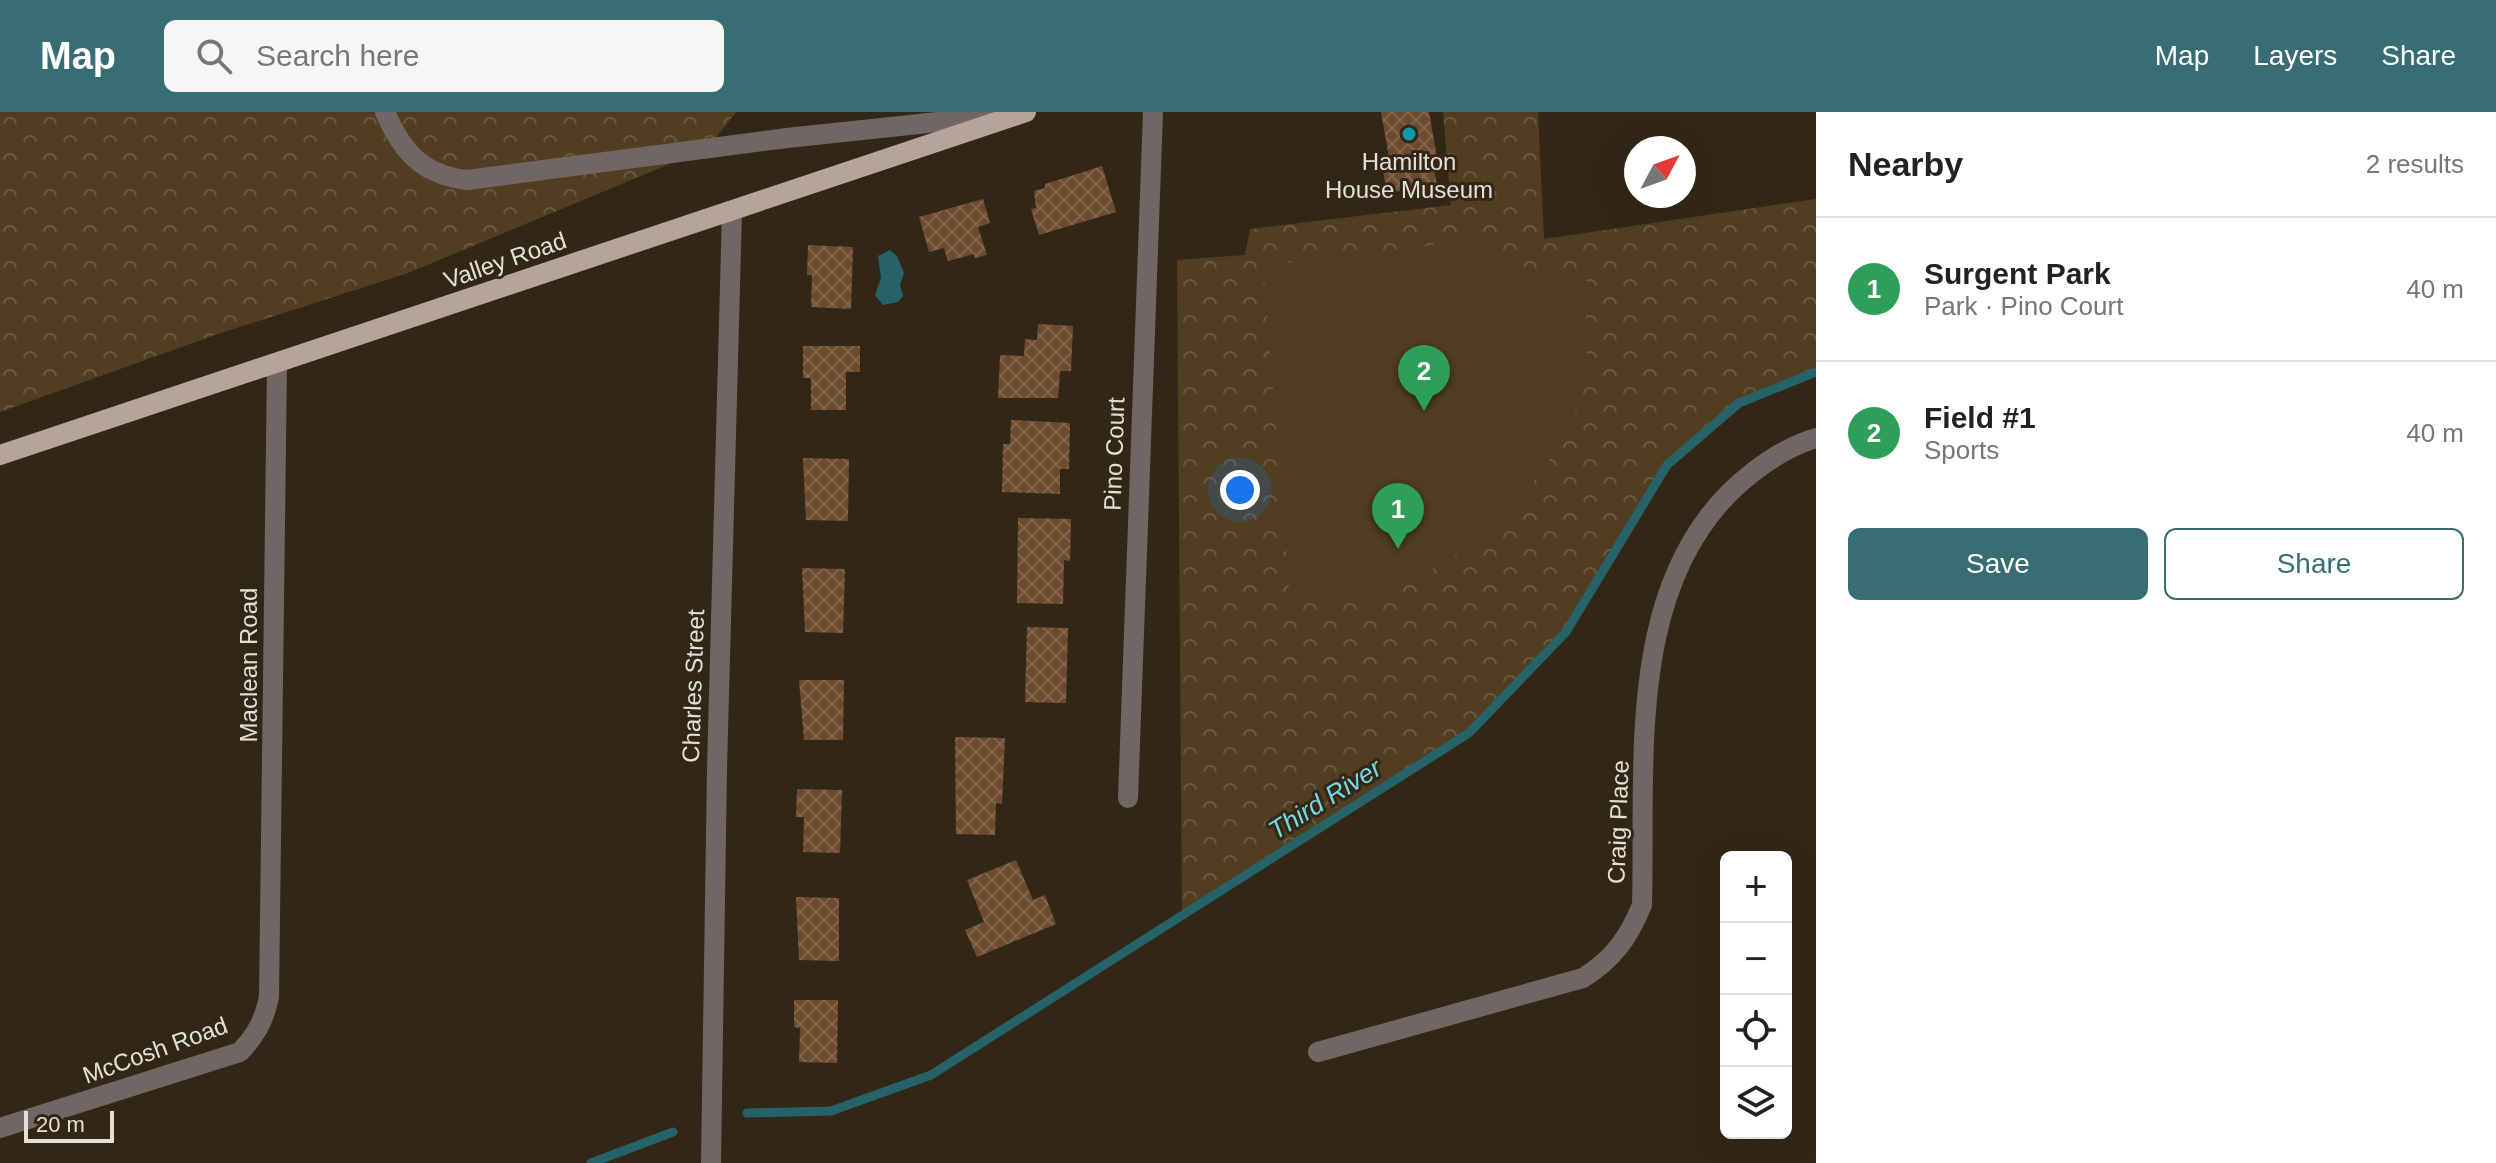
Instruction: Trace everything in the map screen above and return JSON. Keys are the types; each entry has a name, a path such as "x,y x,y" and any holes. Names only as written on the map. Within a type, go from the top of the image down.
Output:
{"main road":[{"name":"Valley Road","path":"0,455 1024,112"}],"street":[{"path":"385,112 396,137 426,170 467,180 787,138 1024,112"},
{"name":"Pino Court","path":"1128,798 1153,112"},
{"name":"Charles Street","path":"711,1163 717,769 732,211"},
{"name":"Maclean Road","path":"269,967 277,364"},
{"name":"Craig Place","path":"1318,1052 1583,978 1609,961 1630,934 1642,905 1648,695 1654,645 1677,566 1700,525 1731,488 1798,443 1816,438"},
{"name":"McCosh Road","path":"0,1128 240,1052 255,1036 265,1017 269,967"}],"green space":[{"path":"0,112 736,112 708,148 408,273 215,335 0,412"},
{"path":"1443,112 1538,112 1544,239 1816,199 1816,372 1739,403 1667,465 1566,632 1469,733 1182,916 1177,260 1245,255 1250,229 1451,205"},
{"path":"1477,240 1494,260 1587,281 1585,375 1571,422 1532,484 1507,512 1449,559 1418,577 1375,594 1339,599 1290,597 1263,265"}],"water":[{"path":"890,250 897,256 904,273 900,285 903,296 898,302 883,305 875,295 881,278 878,256"}],"building":[{"name":"Hamilton House Museum","path":"1381,112 1429,112 1437,157 1432,158 1437,185 1387,193 1381,160 1389,158"},
{"path":"1102,166 1116,212 1039,235 1031,209 1036,208 1034,191 1045,188 1045,184"},
{"path":"983,199 990,223 978,227 987,255 975,258 974,254 948,261 944,248 929,252 919,217"},
{"path":"808,245 853,247 851,309 811,307 812,275 807,275"},
{"path":"1038,324 1073,326 1071,371 1060,371 1058,398 998,398 1000,355 1024,356 1025,339 1037,340"},
{"path":"803,346 860,346 860,372 846,372 846,410 811,410 811,378 803,378"},
{"path":"1011,420 1070,423 1069,469 1060,469 1060,494 1002,492 1003,444 1010,444"},
{"path":"803,458 849,459 848,521 806,520"},
{"path":"1018,518 1071,519 1070,561 1064,560 1063,604 1017,603"},
{"path":"802,568 845,569 843,633 805,632"},
{"path":"1027,627 1068,628 1066,703 1025,702"},
{"path":"799,680 844,680 843,740 804,740"},
{"path":"955,737 1005,738 1002,804 996,803 995,835 956,834"},
{"path":"797,789 842,790 840,853 803,852 804,817 796,817"},
{"path":"1016,860 1033,900 1045,895 1056,924 977,957 965,930 984,922 967,880"},
{"path":"796,897 839,898 839,961 799,960"},
{"path":"794,1000 838,1000 837,1063 799,1062 800,1028 794,1027"}],"waterway":[{"name":"Third River","path":"747,1113 831,1111 931,1075 1469,733 1566,632 1667,465 1739,403 1816,372"},
{"name":"Third River","path":"591,1163 673,1132"}],"place":[{"name":"Hamilton House Museum","path":"1409,134"},
{"name":"Field #1","path":"1424,411"},
{"name":"Surgent Park","path":"1398,549"}]}
